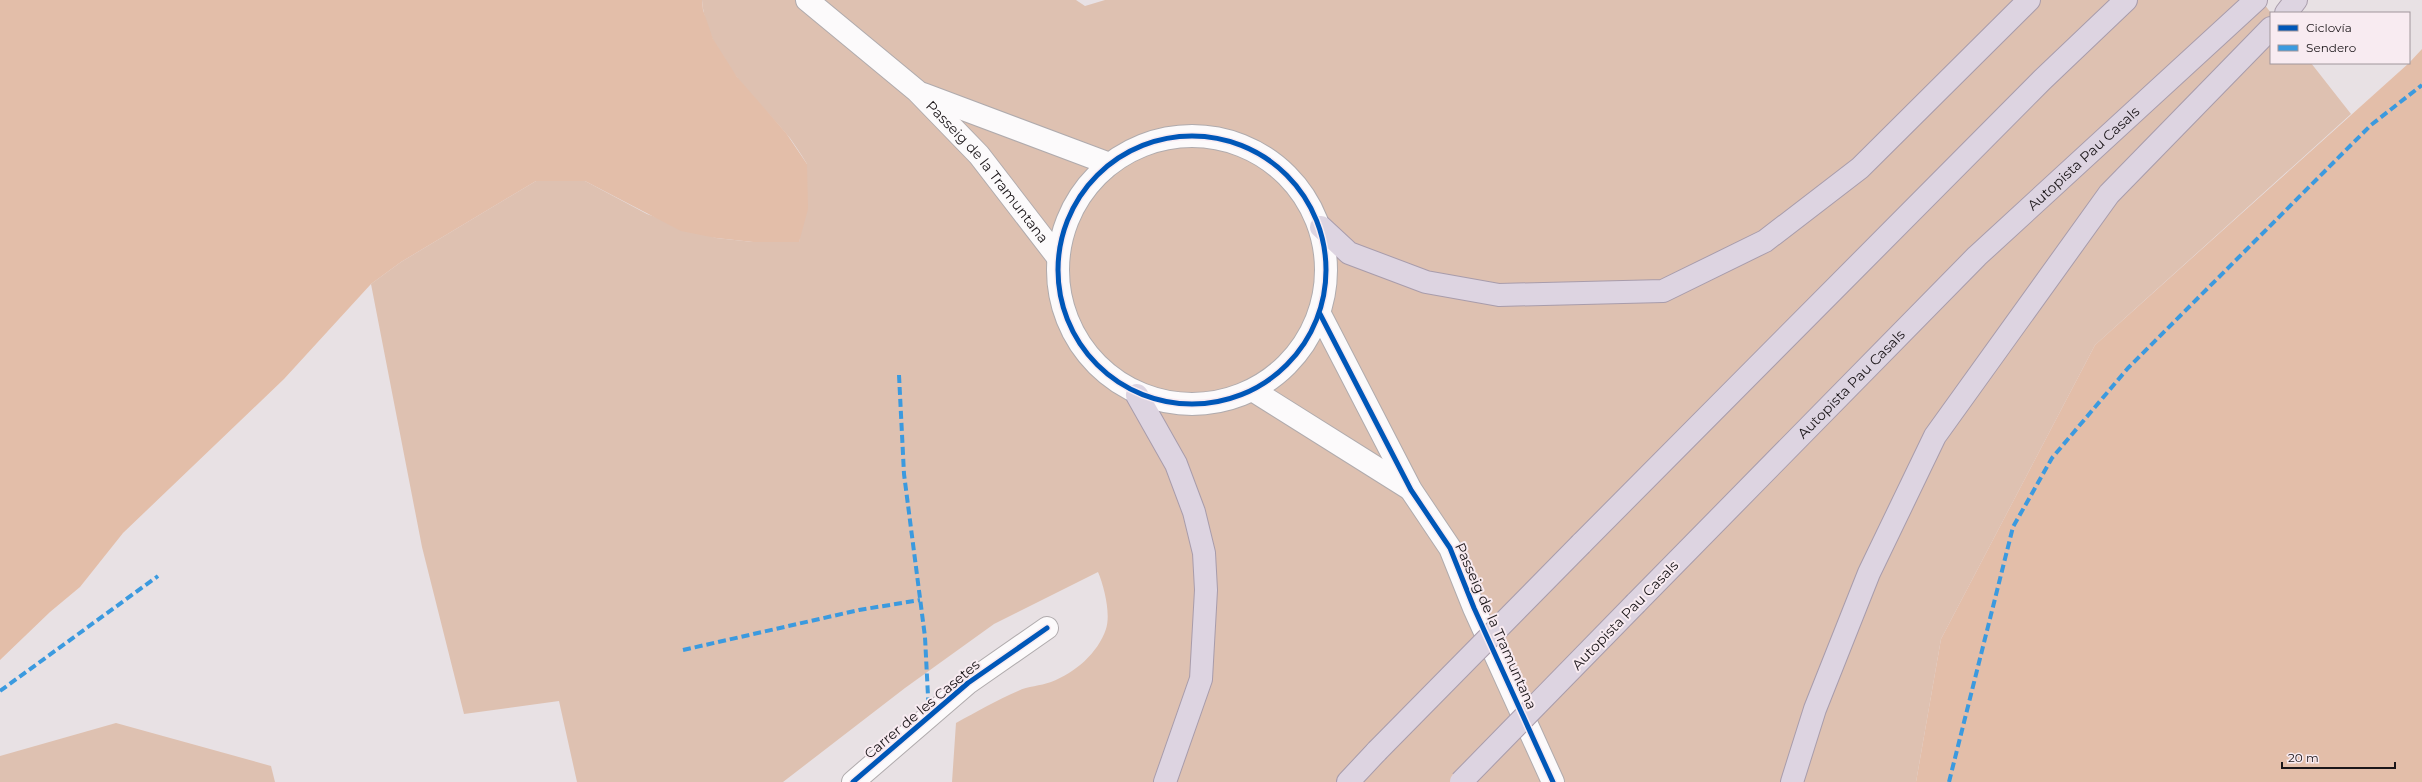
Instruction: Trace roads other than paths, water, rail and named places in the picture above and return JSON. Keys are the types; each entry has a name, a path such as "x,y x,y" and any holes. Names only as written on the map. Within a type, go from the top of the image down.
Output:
{"highway":[{"path":"1320,227 1349,253 1426,282 1499,295 1663,290 1765,241 1860,168 2029,0"},
{"path":"1348,782 1581,544 2042,80 2126,0"},
{"name":"Autopista Pau Casals","path":"1461,782 1977,256 2256,0"},
{"path":"2287,12 2296,0"},
{"path":"1792,782 1815,709 1869,573 1935,436 2109,194 2270,29"},
{"path":"1137,395 1176,464 1194,512 1204,553 1206,590 1201,679 1165,782"}],"street":[{"name":"Passeig de la Tramuntana","path":"807,0 917,91 979,155 1056,255"},
{"name":"Passeig de la Tramuntana","path":"917,91 1107,163"},
{"path":"1205,134 1254,149 1295,182 1320,227 1327,271 1320,314 1294,359 1254,391 1195,406 1137,395 1091,361 1062,311 1056,255 1073,204 1107,163 1153,139 1205,134"},
{"name":"Passeig de la Tramuntana","path":"1320,314 1411,490 1450,548 1474,608 1553,782"},
{"name":"Passeig de la Tramuntana","path":"1254,391 1411,490"},
{"name":"Carrer de les Casetes","path":"853,782 968,683 1047,628"}]}
